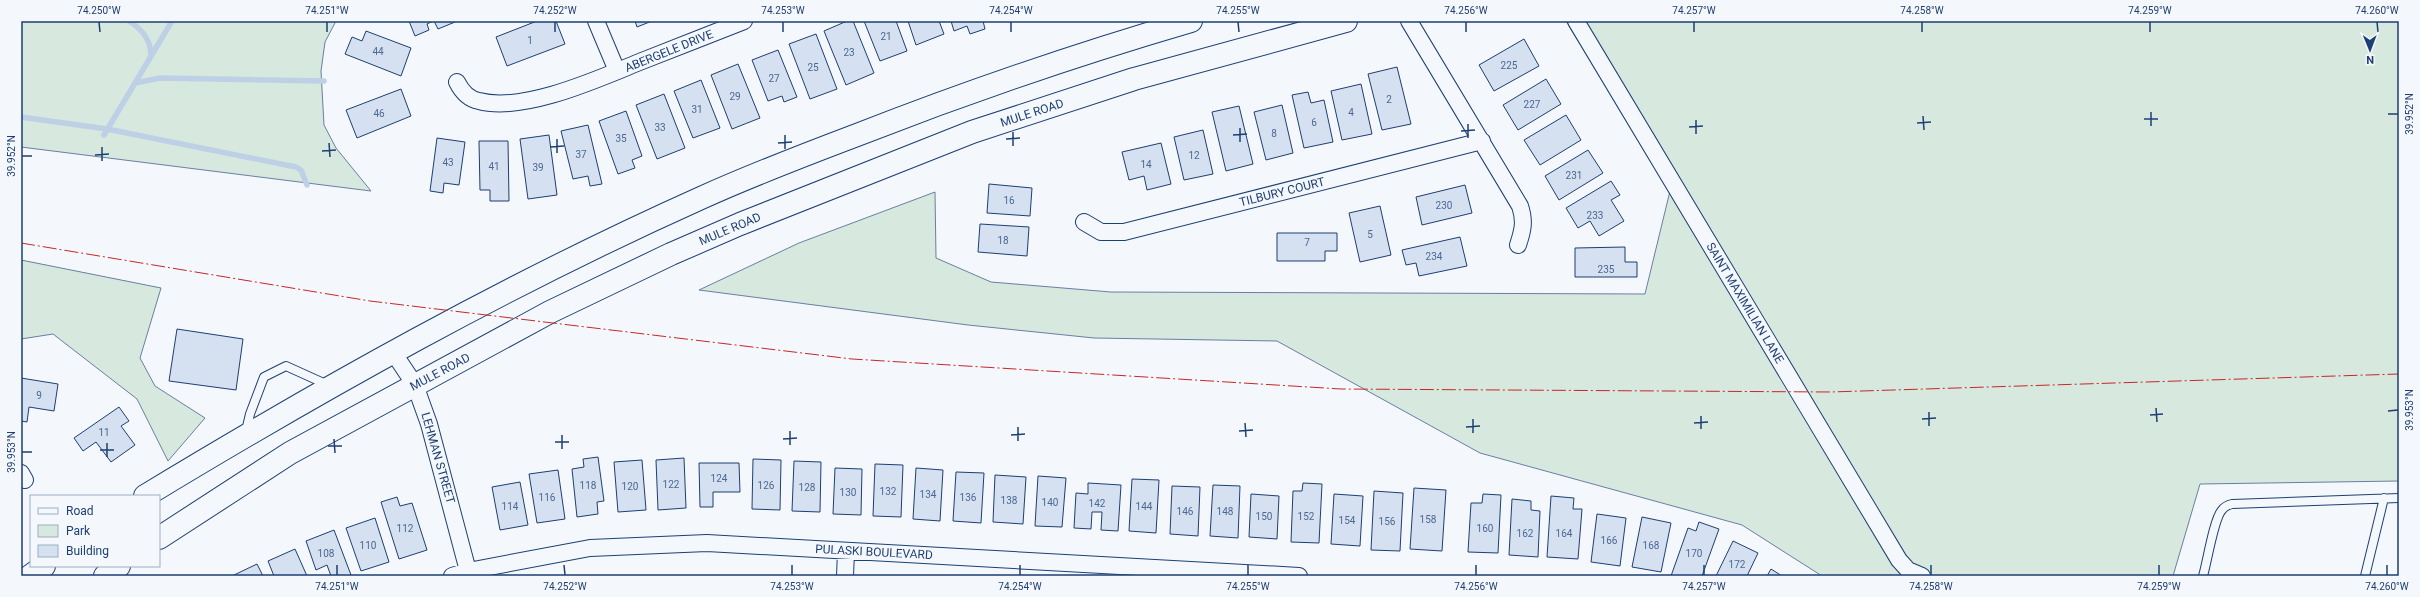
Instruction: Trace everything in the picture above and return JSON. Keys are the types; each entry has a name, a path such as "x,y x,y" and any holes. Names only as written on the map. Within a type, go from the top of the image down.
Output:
{"main road":[{"path":"147,495 245,435 331,386 514,287 699,199 754,175 953,98 1128,39 1191,21"},
{"name":"MULE ROAD","path":"160,537 290,453 550,312 671,254 740,224 972,132 1134,79 1275,39 1346,21"},
{"path":"30,576 43,567"},
{"path":"105,576 118,567"}],"street":[{"path":"596,21 617,71"},
{"name":"ABERGELE DRIVE","path":"457,82 461,91 468,97 479,101 512,102 556,93 617,71 744,21"},
{"path":"1409,21 1520,206 1524,218 1523,230 1518,245"},
{"name":"SAINT MAXIMILIAN LANE","path":"1576,21 1899,560 1908,570 1922,576"},
{"name":"TILBURY COURT","path":"1084,222 1101,232 1124,232 1482,141"},
{"name":"LEHMAN STREET","path":"393,352 415,386 429,424 468,571"},
{"name":"PULASKI BOULEVARD","path":"452,576 468,571 590,548 707,543 1299,576"},
{"path":"845,576 846,551"}],"lane":[{"path":"245,435 250,414 264,376 286,366 331,386"},
{"path":"2365,576 2384,498"},
{"path":"2203,576 2220,511 2232,504 2399,498"}],"green space":[{"path":"21,21 336,21 325,42 321,71 324,125 336,148 371,191 21,147"},
{"path":"1566,21 2399,21 2399,481 2200,484 2173,576 1822,576 1742,525 1480,453 1277,341 1094,338 968,325 699,290 799,243 935,192 936,258 991,282 1111,292 1645,294 1670,191"},
{"path":"21,260 161,288 140,358 155,386 205,418 168,461 137,399 53,334 21,339"}],"building":[{"path":"409,21 433,21 427,24 429,30 415,36"},
{"path":"434,21 454,21 455,22 438,29"},
{"path":"537,21 556,21 565,44 507,66 496,37"},
{"path":"635,21 652,21 637,27"},
{"path":"847,21 853,21 874,73 846,85 824,31"},
{"path":"864,21 896,21 907,51 880,61"},
{"path":"908,21 939,21 944,34 916,45"},
{"path":"951,21 983,21 985,29 970,34 967,26 954,31"},
{"path":"366,31 411,48 401,76 345,54 352,37 362,41"},
{"path":"816,34 837,89 810,99 789,44"},
{"path":"1524,39 1539,66 1494,91 1479,65"},
{"path":"778,50 797,97 784,102 782,96 768,101 752,60"},
{"path":"738,64 760,118 732,129 711,75"},
{"path":"1397,67 1411,124 1382,130 1368,74"},
{"path":"1546,79 1561,104 1518,130 1503,105"},
{"path":"701,80 720,128 693,138 674,91"},
{"path":"1361,84 1372,134 1342,140 1331,91"},
{"path":"401,89 411,116 357,138 346,110"},
{"path":"1308,92 1311,103 1324,100 1333,142 1304,148 1292,95"},
{"path":"664,94 685,148 657,159 636,105"},
{"path":"1282,105 1293,153 1266,160 1254,112"},
{"path":"1239,106 1253,164 1226,171 1212,112"},
{"path":"626,111 642,156 632,160 635,168 618,174 599,121"},
{"path":"1566,115 1581,140 1540,165 1524,140"},
{"path":"588,125 602,184 590,186 588,176 573,179 561,131"},
{"path":"1203,130 1213,174 1184,180 1174,137"},
{"path":"549,135 557,195 528,199 520,139"},
{"path":"437,138 465,142 459,185 444,183 443,193 430,191"},
{"path":"479,141 508,141 509,201 490,201 490,190 480,190"},
{"path":"1161,143 1171,184 1147,190 1144,176 1129,180 1122,152"},
{"path":"1588,150 1603,173 1559,200 1545,176"},
{"path":"1611,181 1620,195 1611,200 1624,221 1599,236 1590,221 1578,228 1566,208"},
{"path":"989,184 1032,188 1030,216 987,213"},
{"path":"1465,185 1472,213 1422,225 1416,197"},
{"path":"1380,206 1391,255 1360,262 1349,213"},
{"path":"980,224 1029,227 1027,256 978,252"},
{"path":"1277,233 1337,233 1337,251 1325,251 1325,261 1277,261"},
{"path":"1460,237 1467,266 1419,276 1416,263 1406,265 1402,250"},
{"path":"1625,247 1625,262 1637,262 1637,277 1575,277 1575,248"},
{"path":"177,329 243,339 236,390 169,381"},
{"path":"21,378 58,384 54,411 29,407 27,422 21,421"},
{"path":"119,407 129,421 121,426 135,445 111,462 96,442 83,451 74,438"},
{"path":"598,457 604,501 597,502 598,514 577,517 572,469 584,467 583,459"},
{"path":"684,458 686,508 658,510 656,460"},
{"path":"753,459 781,460 780,510 752,509"},
{"path":"642,460 646,510 618,512 614,462"},
{"path":"794,461 821,462 820,512 792,511"},
{"path":"699,463 739,463 740,492 713,492 713,507 700,507"},
{"path":"875,464 903,465 901,517 873,516"},
{"path":"835,468 862,469 861,515 833,514"},
{"path":"916,468 943,470 940,521 913,519"},
{"path":"558,470 565,519 537,523 529,474"},
{"path":"956,472 984,473 981,523 953,521"},
{"path":"995,475 1026,477 1023,524 993,522"},
{"path":"1038,476 1066,478 1062,527 1035,526"},
{"path":"1132,479 1159,480 1156,533 1129,531"},
{"path":"520,482 528,525 500,530 492,487"},
{"path":"1088,483 1121,485 1118,531 1101,530 1102,512 1092,512 1091,529 1074,528 1076,493 1088,494"},
{"path":"1303,483 1322,484 1319,543 1291,542 1293,491 1302,491"},
{"path":"1213,485 1240,486 1238,538 1210,536"},
{"path":"1172,486 1200,487 1198,536 1170,534"},
{"path":"1414,488 1446,490 1442,551 1410,549"},
{"path":"1374,491 1403,493 1400,551 1371,550"},
{"path":"1251,494 1279,496 1277,539 1249,537"},
{"path":"1334,494 1363,496 1360,546 1331,544"},
{"path":"1483,494 1501,495 1498,553 1468,552 1471,503 1482,503"},
{"path":"1551,496 1574,498 1573,509 1582,509 1578,559 1547,557"},
{"path":"397,497 400,506 412,503 427,550 399,559 381,502"},
{"path":"1512,499 1531,501 1531,510 1540,511 1538,557 1509,555"},
{"path":"1597,514 1626,518 1620,566 1591,562"},
{"path":"1642,517 1671,523 1661,572 1632,567"},
{"path":"375,518 389,562 361,571 346,528"},
{"path":"1699,522 1719,529 1702,576 1671,576 1688,528 1696,531"},
{"path":"334,530 351,575 349,576 331,576 327,565 316,570 306,541"},
{"path":"1733,541 1758,553 1747,576 1716,576"},
{"path":"295,549 307,576 274,576 268,561"},
{"path":"257,564 263,576 232,576"},
{"path":"1771,569 1782,576 1767,576"}],"waterway":[{"path":"129,21 142,31 151,50 151,56"},
{"path":"104,135 172,21"},
{"path":"135,83 160,78 324,81"},
{"path":"21,117 107,129 296,167 301,170 307,185"}],"power":[{"path":"21,243 370,301 852,359 1341,389 1830,392 2399,374"}]}
